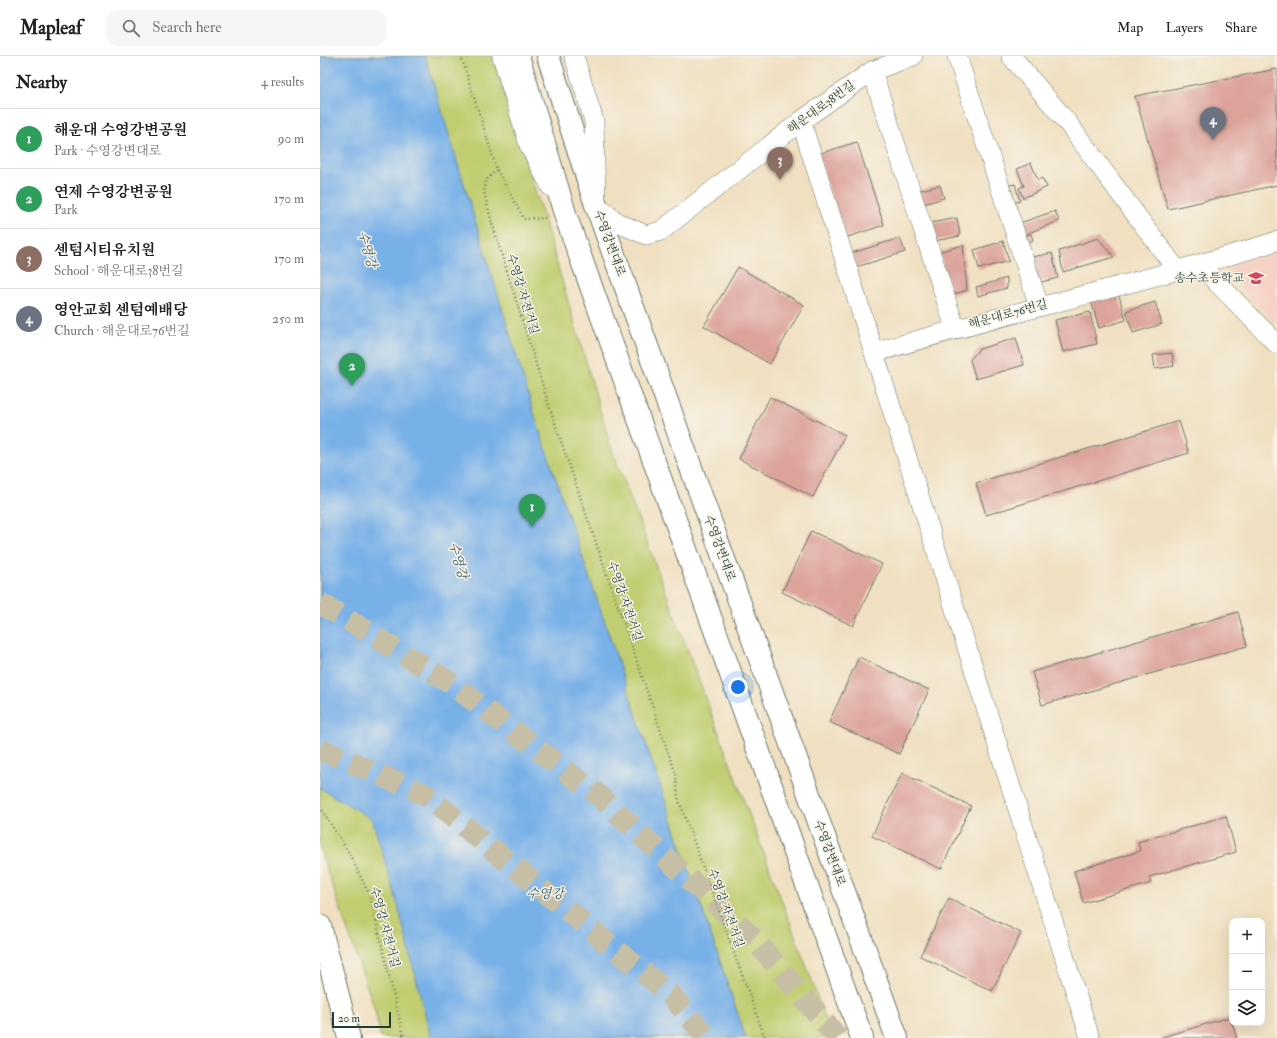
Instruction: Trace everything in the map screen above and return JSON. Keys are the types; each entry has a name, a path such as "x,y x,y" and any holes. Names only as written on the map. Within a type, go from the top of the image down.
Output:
{"main road":[{"path":"518,56 566,217 862,1038"},
{"name":"수영강변대로","path":"548,56 596,205 897,1038"},
{"path":"320,926 351,1038"}],"street":[{"path":"502,56 529,145 566,217"},
{"path":"574,56 594,121 596,205"},
{"name":"해운대로38번길","path":"596,205 618,223 646,235 661,230 801,121 872,71 913,56"},
{"path":"957,56 1039,306"},
{"path":"1011,56 1067,122 1177,270"},
{"name":"해운대로76번길","path":"872,71 954,328 1200,265 1277,240"},
{"path":"801,121 1090,1038"},
{"path":"1200,265 1277,344"},
{"path":"874,353 954,328"}],"path":[{"path":"461,56 497,170 524,219 566,217"},
{"name":"수영강 자전거길","path":"497,170 486,180 484,192 529,343 588,521 676,775 678,798 765,1038"},
{"name":"수영강 자전거길","path":"320,807 349,853 370,896 404,1038"}],"shaded area":[{"name":"송수초등학교","path":"1277,251 1277,324 1242,289 1227,267"}],"green space":[{"name":"수영강","path":"320,56 492,56 543,216 610,444 832,1038 381,1038 374,1007 320,850"}],"water":[{"name":"수영강","path":"320,56 425,56 537,423 746,1038 431,1038 396,898 372,819 320,788"}],"building":[{"path":"1277,69 1277,185 1168,209 1135,96"},
{"path":"857,142 884,225 845,238 818,154"},
{"path":"1031,163 1038,180 1042,178 1047,187 1023,198 1019,188 1024,186 1017,169"},
{"path":"1015,184 1020,201 1012,203 1007,186"},
{"path":"940,185 944,198 920,205 917,191"},
{"path":"1055,211 1059,221 1021,236 1017,224"},
{"path":"957,218 960,236 929,242 925,224"},
{"path":"1031,234 1033,240 1022,245 1019,238"},
{"path":"900,238 905,252 856,267 852,253"},
{"path":"1098,238 1114,257 1063,272 1059,251"},
{"path":"1003,241 1009,261 979,269 974,250"},
{"path":"963,245 967,290 952,295 939,252"},
{"path":"1052,253 1058,278 1033,284 1027,258"},
{"path":"738,267 804,305 770,364 704,326"},
{"path":"1007,278 1007,288 978,296 976,287"},
{"path":"1118,292 1126,320 1099,328 1091,301"},
{"path":"1155,302 1162,324 1133,333 1126,311"},
{"path":"1090,312 1097,344 1063,352 1055,320"},
{"path":"1016,338 1024,365 976,379 970,360 979,349"},
{"path":"1172,353 1174,366 1155,369 1153,355"},
{"path":"770,397 845,435 813,497 739,459"},
{"path":"1179,421 1189,453 986,515 976,483"},
{"path":"811,531 882,564 853,626 782,592"},
{"path":"1238,612 1247,646 1042,705 1032,672"},
{"path":"859,657 929,690 899,754 829,722"},
{"path":"902,773 971,806 941,869 872,836"},
{"path":"1226,816 1236,852 1149,877 1151,883 1083,903 1074,871 1140,851 1138,842"},
{"path":"949,898 1021,933 992,991 920,956"},
{"path":"1229,1017 1229,1026 1233,1026 1237,1038 1159,1038"}],"tunnel":[{"path":"320,603 449,682 599,796 754,939 838,1038"},
{"path":"320,749 426,795 670,994 707,1038"}],"place":[{"name":"영안교회 센텀예배당","path":"1213,140"},
{"name":"센텀시티유치원","path":"780,180"},
{"name":"송수초등학교","path":"1256,278"},
{"name":"연제 수영강변공원","path":"352,386"},
{"name":"해운대 수영강변공원","path":"532,527"}]}
